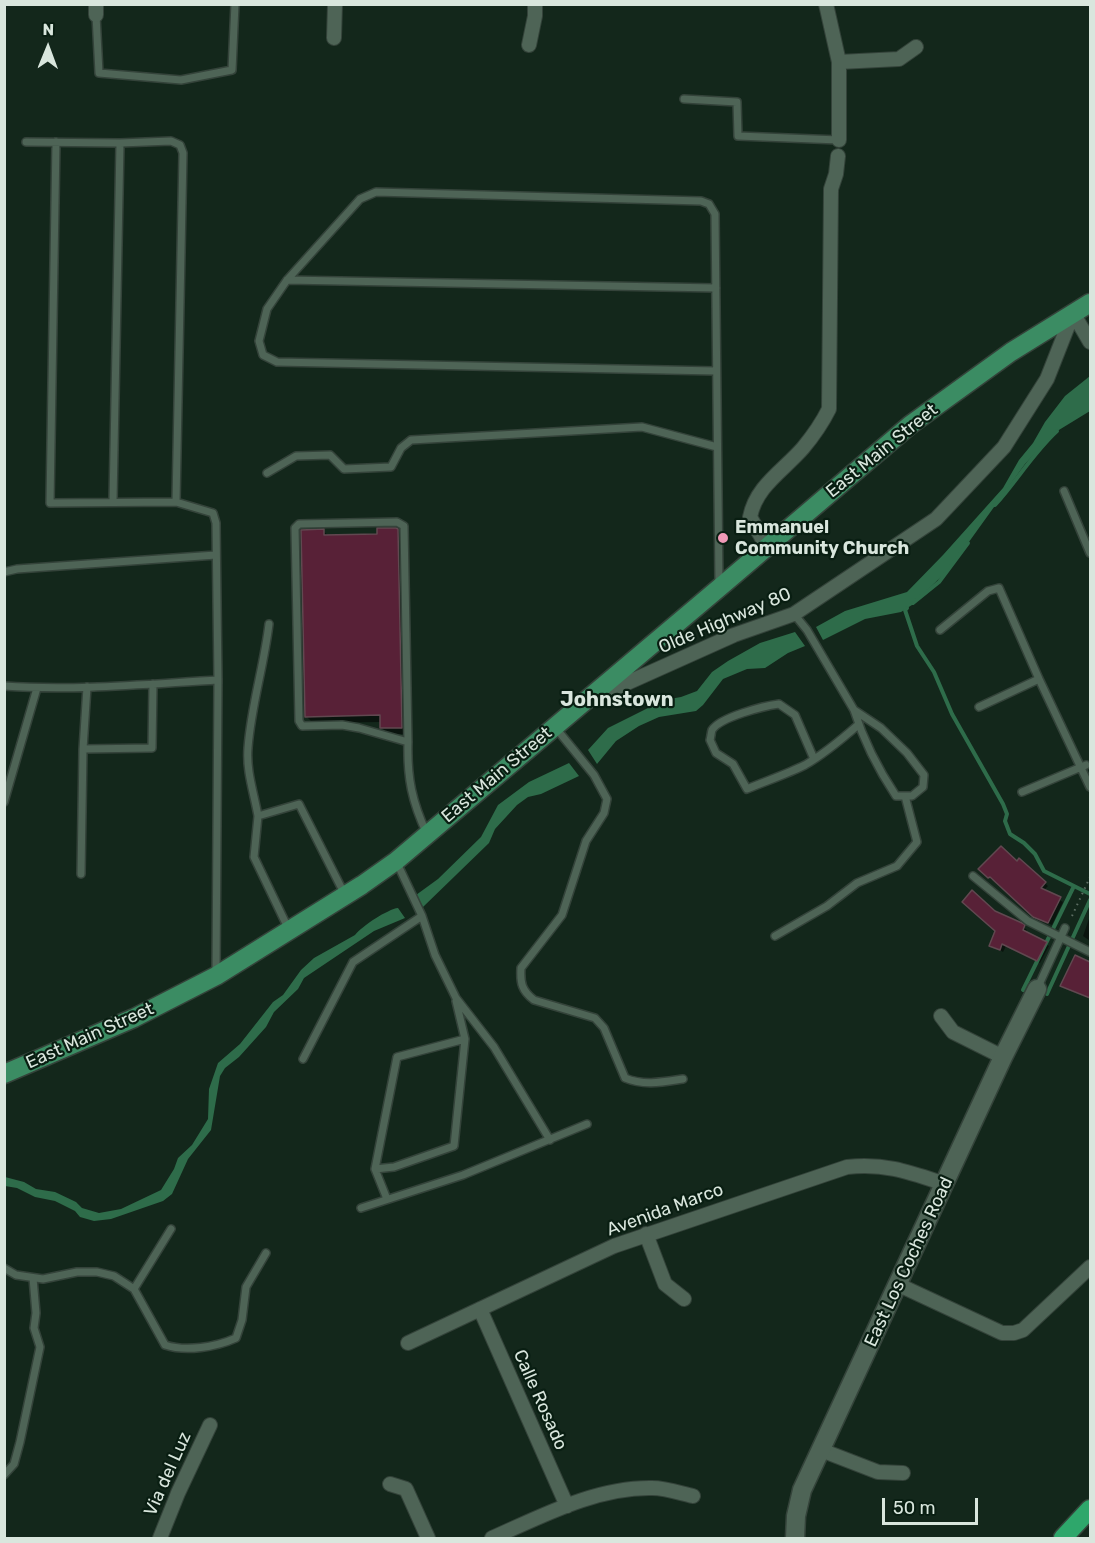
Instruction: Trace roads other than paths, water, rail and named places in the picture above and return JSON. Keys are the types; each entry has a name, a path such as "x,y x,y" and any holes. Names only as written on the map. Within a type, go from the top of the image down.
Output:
{"highway":[{"path":"1063,1539 1090,1509"}],"main road":[{"name":"East Main Street","path":"4,1074 134,1018 216,976 396,861 910,425 1011,351 1090,303"}],"street":[{"path":"334,38 335,4"},
{"path":"529,45 535,4"},
{"path":"826,4 839,62 839,140"},
{"path":"839,62 899,59 916,47"},
{"path":"767,548 750,517 753,502 802,449 820,426 829,409 831,189 838,156"},
{"path":"1073,313 1090,342"},
{"name":"Olde Highway 80","path":"582,703 734,635 794,614 936,519 1004,447 1047,379 1073,313"},
{"name":"East Los Coches Road","path":"795,1539 798,1503 821,1450 1003,1057 1037,989"},
{"path":"941,1017 953,1032 1003,1057"},
{"name":"Avenida Marco","path":"408,1342 614,1246 847,1167 871,1165 896,1168 945,1184"},
{"path":"646,1234 665,1284 684,1299"},
{"path":"899,1285 1002,1333 1014,1333 1023,1330 1090,1267"},
{"name":"Calle Rosado","path":"480,1309 567,1506"},
{"name":"Via del Luz","path":"160,1539 178,1493 210,1425"},
{"path":"821,1450 878,1472 903,1473"},
{"path":"390,1484 406,1489 428,1539"},
{"path":"492,1539 567,1506 626,1489 654,1488 693,1496"}],"lane":[{"path":"96,10 99,73 181,80 232,70 235,4"},
{"path":"684,99 736,102 738,136 839,140"},
{"path":"26,142 171,141 180,145 183,153 176,502"},
{"path":"56,142 50,503 176,502 213,513 216,523 218,680 216,976"},
{"path":"113,501 120,143"},
{"path":"716,371 277,362 263,355 259,341 267,309 287,280 360,199 376,192 701,201 709,204 715,214 719,588"},
{"path":"287,280 716,288"},
{"path":"267,473 296,456 330,455 344,469 391,467 401,448 411,440 584,430 642,427 717,447"},
{"path":"1064,491 1090,553"},
{"path":"408,742 359,728 342,725 302,726 298,721 295,528 299,524 397,522 404,526 410,785 415,808 427,834"},
{"path":"4,572 17,569 216,555"},
{"path":"940,630 988,591 999,588 1039,679 1083,766 1090,787"},
{"path":"794,614 807,630 854,710 863,739 883,777 896,796 912,796 923,787 924,775 908,753 881,728 854,710"},
{"path":"269,624 248,749 249,777 254,788 258,816 254,857 290,930"},
{"path":"979,707 1039,679"},
{"path":"4,686 87,687 218,680"},
{"path":"83,749 152,748 153,684"},
{"path":"81,874 83,749 87,687"},
{"path":"4,802 37,688"},
{"path":"814,759 795,715 779,704 769,705 725,720 713,729 710,740 716,753 733,764 747,789 805,765 814,759 858,725"},
{"path":"555,727 594,775 607,799 604,813 583,848 562,915 521,968 522,987 534,1000 595,1018 604,1028 625,1078 634,1082 656,1083 683,1079"},
{"path":"1022,792 1083,766"},
{"path":"775,936 827,906 857,883 897,866 916,842 905,796"},
{"path":"258,816 299,804 346,895"},
{"path":"396,861 422,916 435,955 456,998 494,1047 550,1140"},
{"path":"974,876 1028,921 1090,952"},
{"path":"303,1059 353,962 422,916"},
{"path":"1037,989 1065,928"},
{"path":"375,1169 394,1167 454,1146 465,1039 456,998"},
{"path":"387,1199 375,1169 397,1057 465,1039"},
{"path":"361,1208 463,1174 587,1124"},
{"path":"134,1289 171,1229"},
{"path":"4,1268 16,1275 44,1279 77,1272 98,1272 114,1276 134,1289 165,1345 174,1348 222,1344 236,1338 242,1320 246,1287 267,1253"},
{"path":"4,1476 14,1464 40,1347 34,1328 36,1313 33,1278"}],"waterway":[{"path":"995,505 1040,448 1057,431"},
{"path":"913,603 939,582 968,543"},
{"path":"907,608 905,610 917,646 934,672 952,714 1003,804 1007,814 1005,821 1010,834 1035,854 1044,871 1090,894"},
{"path":"1023,990 1074,886"},
{"path":"1047,994 1090,900"}],"place":[{"name":"Emmanuel Community Church","path":"723,538"}],"district":[{"name":"Johnstown","path":"617,700"}]}
